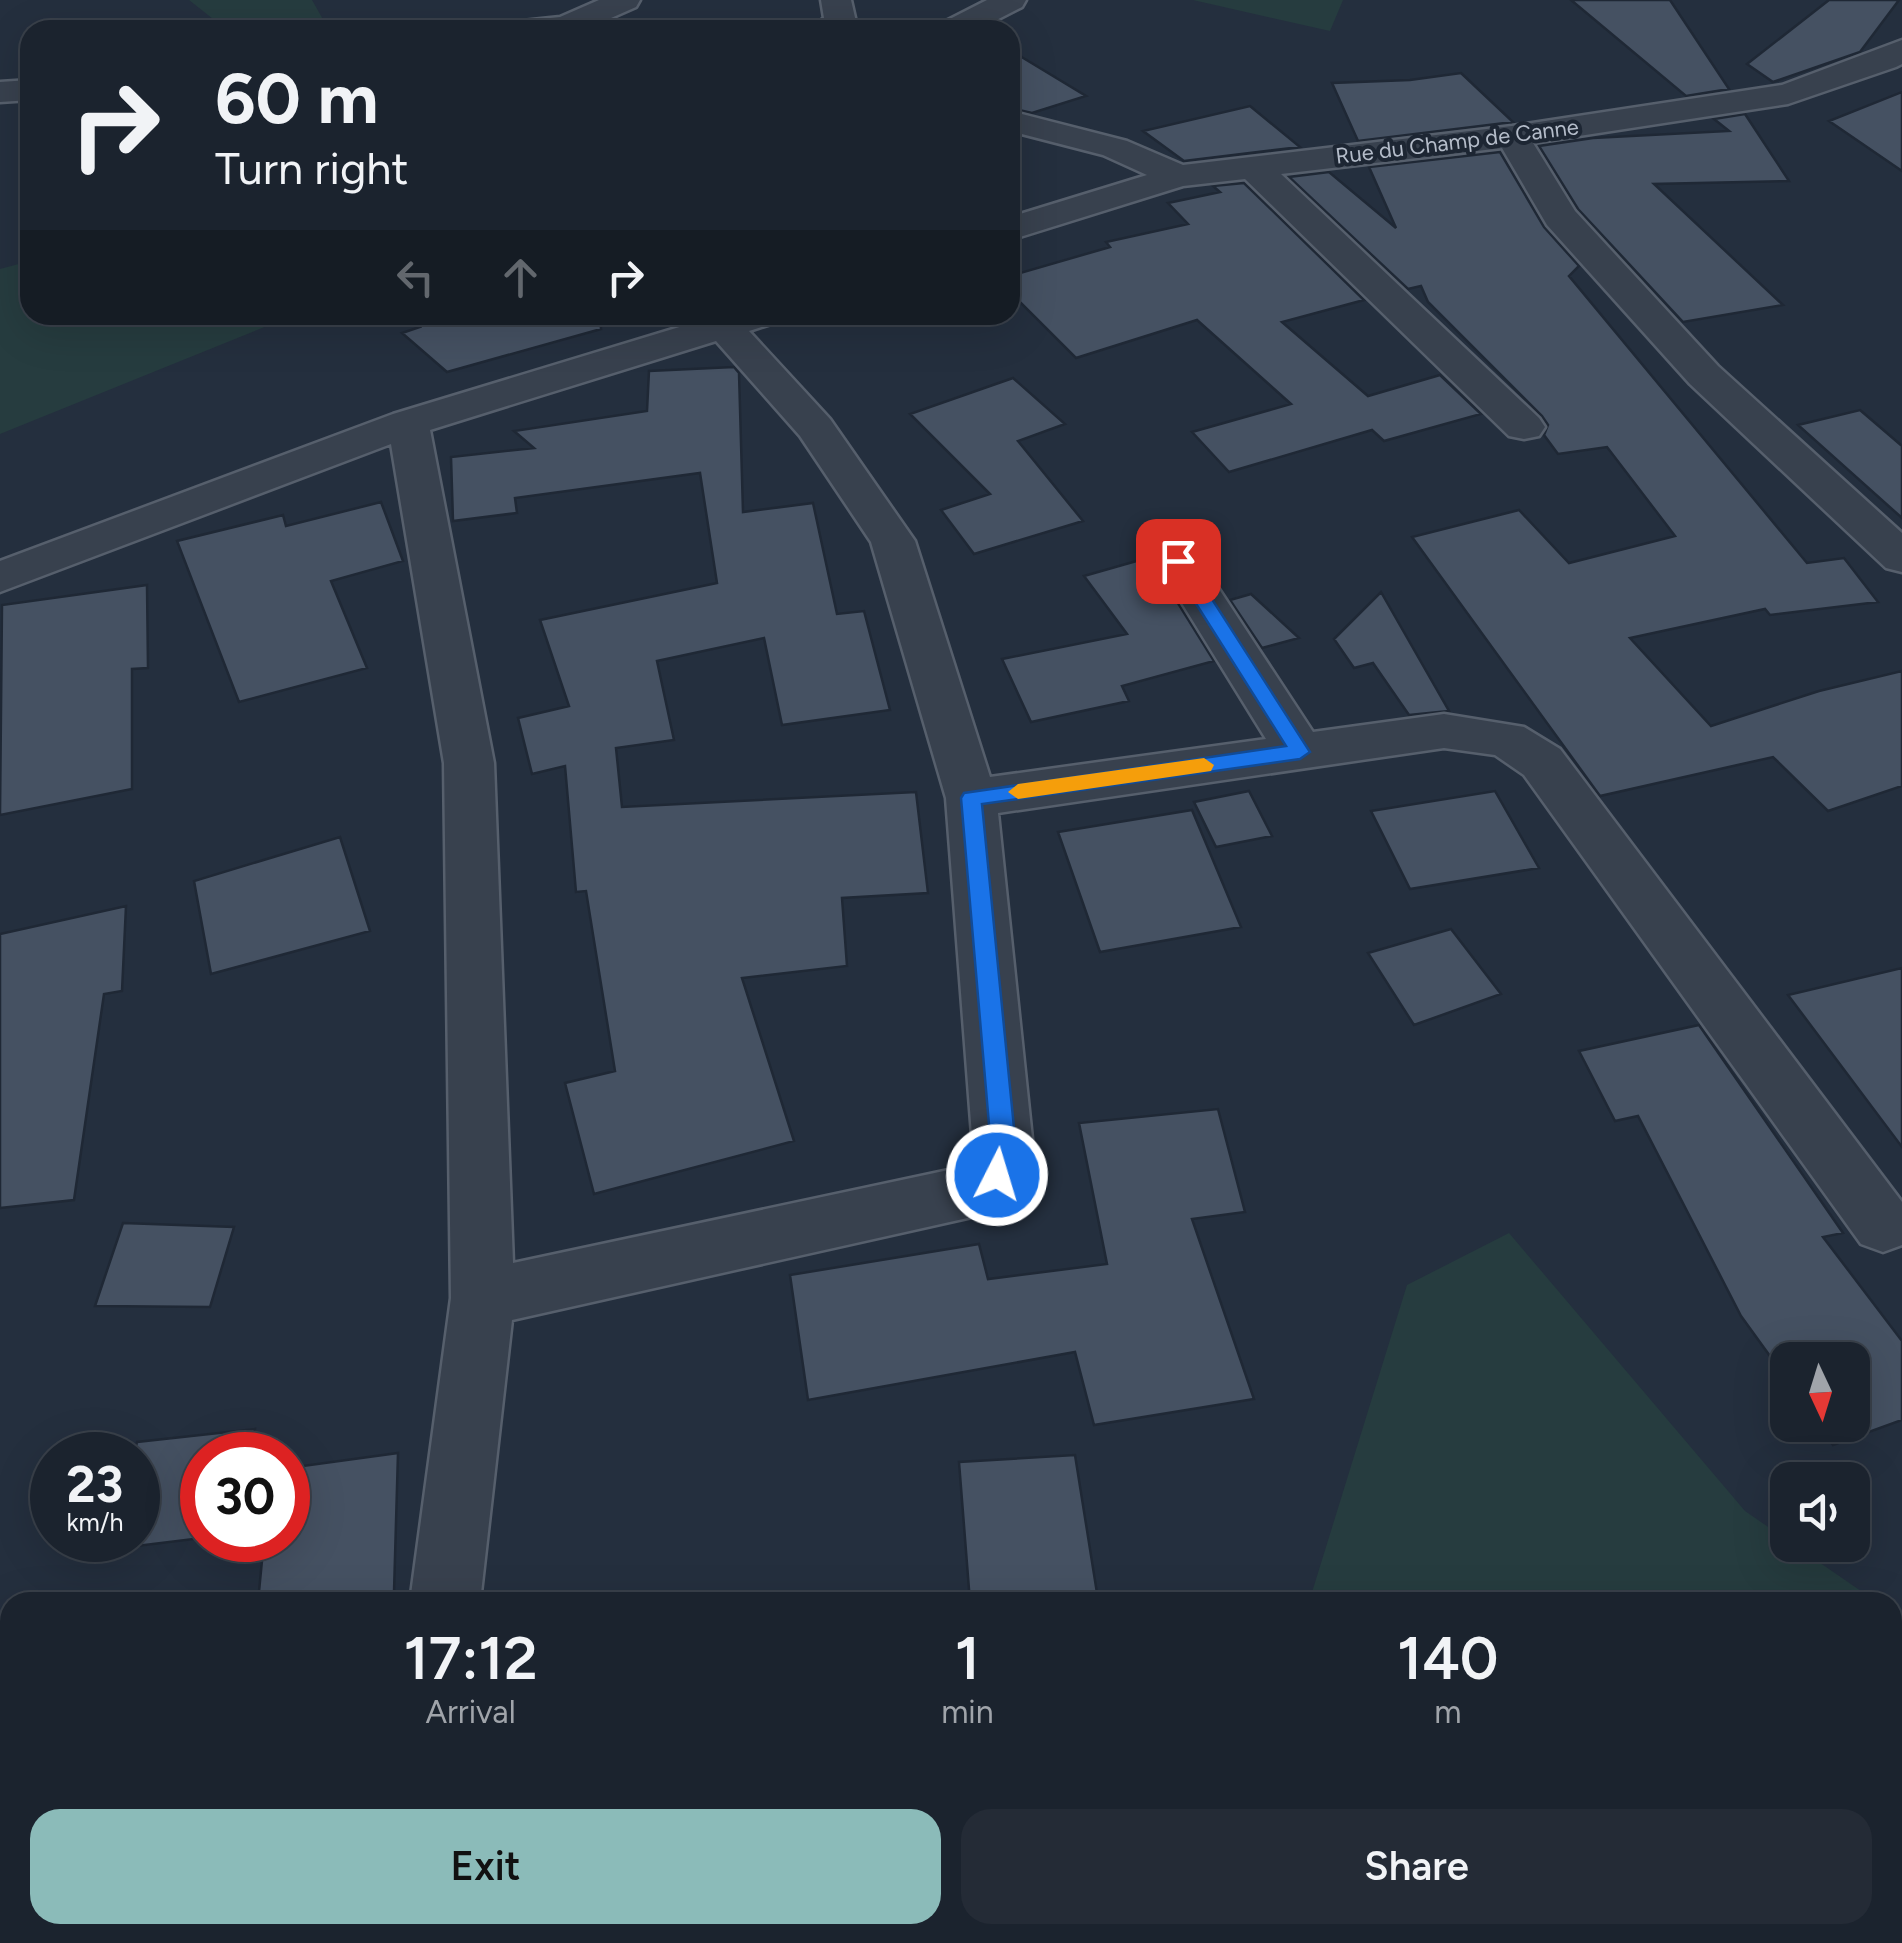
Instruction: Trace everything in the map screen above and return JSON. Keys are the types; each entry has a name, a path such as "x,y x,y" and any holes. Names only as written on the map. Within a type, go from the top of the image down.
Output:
{"street":[{"path":"588,20 625,0"},
{"path":"973,20 1012,0"},
{"name":"Rue du Champ de Canne","path":"1020,226 1180,176 1512,136 1788,94 1885,60 1902,50"},
{"path":"1020,124 1115,148 1180,176"},
{"path":"1512,136 1560,216 1704,375 1894,543"},
{"path":"1251,165 1524,427"},
{"path":"0,577 408,423 729,325"},
{"path":"483,1298 972,1191 997,1175 1003,1148 971,798 893,541 745,325"},
{"path":"408,423 469,763 483,1298 447,1592"},
{"path":"1178,561 1300,752"},
{"path":"971,798 1444,731 1507,740 1542,762 1883,1224"}],"green space":[{"path":"189,0 312,0 323,20 214,20"},
{"path":"1193,0 1343,0 1330,31"},
{"path":"20,264 20,325 269,325 0,434 0,269"},
{"path":"1509,1233 1745,1511 1770,1528 1770,1562 1819,1562 1862,1592 1312,1592 1407,1285"}],"building":[{"path":"1571,0 1670,0 1729,89 1686,96"},
{"path":"1829,0 1899,0 1860,52 1773,82 1747,64"},
{"path":"1020,56 1086,96 1032,113 1020,110"},
{"path":"1461,73 1513,122 1358,141 1332,83 1410,80"},
{"path":"1902,92 1902,171 1829,121"},
{"path":"1250,106 1300,147 1184,161 1143,131"},
{"path":"1745,114 1789,181 1654,184 1783,305 1683,322 1578,209 1539,146 1593,138 1729,131 1714,119"},
{"path":"1500,152 1544,227 1579,266 1569,276 1807,563 1844,558 1878,602 1770,615 1765,609 1630,638 1711,726 1819,691 1902,671 1902,786 1828,811 1773,757 1600,796 1412,537 1519,510 1569,563 1675,536 1607,447 1558,454 1544,435 1548,425 1542,416 1428,302 1421,286 1408,289 1289,177 1329,172 1396,228 1369,167"},
{"path":"1244,183 1364,300 1282,322 1368,396 1440,375 1481,414 1384,441 1372,430 1229,472 1192,432 1291,404 1197,320 1076,358 1020,302 1020,273 1110,247 1106,242 1188,224 1168,203 1220,192 1213,186"},
{"path":"601,325 601,329 447,372 402,333 420,327"},
{"path":"734,367 739,373 743,512 813,503 837,614 864,611 890,710 782,725 764,638 657,661 674,740 616,748 622,807 916,792 928,893 842,898 847,966 742,978 794,1141 594,1194 565,1083 615,1071 586,891 576,892 565,766 532,774 518,718 569,706 540,620 717,583 700,473 515,498 517,513 453,521 451,457 534,448 514,431 647,411 649,371"},
{"path":"1013,378 1065,424 1018,441 1083,521 974,554 941,510 990,494 910,414"},
{"path":"1860,410 1902,446 1902,518 1798,425"},
{"path":"381,502 403,561 331,581 367,668 239,702 177,541 283,515 286,526"},
{"path":"1154,556 1153,563 1214,661 1122,686 1129,701 1031,722 1002,659 1127,634 1084,576"},
{"path":"147,585 148,668 132,669 132,789 0,815 2,605"},
{"path":"1381,592 1449,711 1409,715 1373,663 1354,668 1334,639"},
{"path":"1251,594 1299,638 1262,648 1230,600"},
{"path":"1249,791 1272,836 1216,847 1194,802"},
{"path":"1495,791 1539,868 1410,889 1371,811"},
{"path":"1192,810 1241,927 1100,952 1058,832"},
{"path":"340,837 370,931 211,974 194,881"},
{"path":"126,906 122,991 104,994 74,1200 0,1208 0,934"},
{"path":"1451,929 1501,994 1414,1025 1368,953"},
{"path":"1902,968 1902,1147 1788,995"},
{"path":"1699,1025 1843,1233 1823,1237 1902,1341 1902,1420 1870,1432 1870,1342 1770,1342 1770,1356 1741,1316 1638,1116 1615,1121 1579,1051"},
{"path":"1218,1109 1245,1212 1192,1219 1254,1399 1094,1425 1075,1352 808,1400 790,1275 979,1244 988,1279 1107,1264 1079,1123"},
{"path":"123,1223 234,1227 210,1307 95,1306"},
{"path":"180,1437 180,1541 160,1543 160,1439"},
{"path":"398,1453 394,1592 259,1592 262,1562 310,1562 310,1465"},
{"path":"1075,1455 1097,1592 969,1592 959,1462"}],"slow traffic":[{"path":"1018,792 1204,765"}],"route":[{"path":"997,1175 1003,1148 971,798 1300,752 1178,561"}]}
